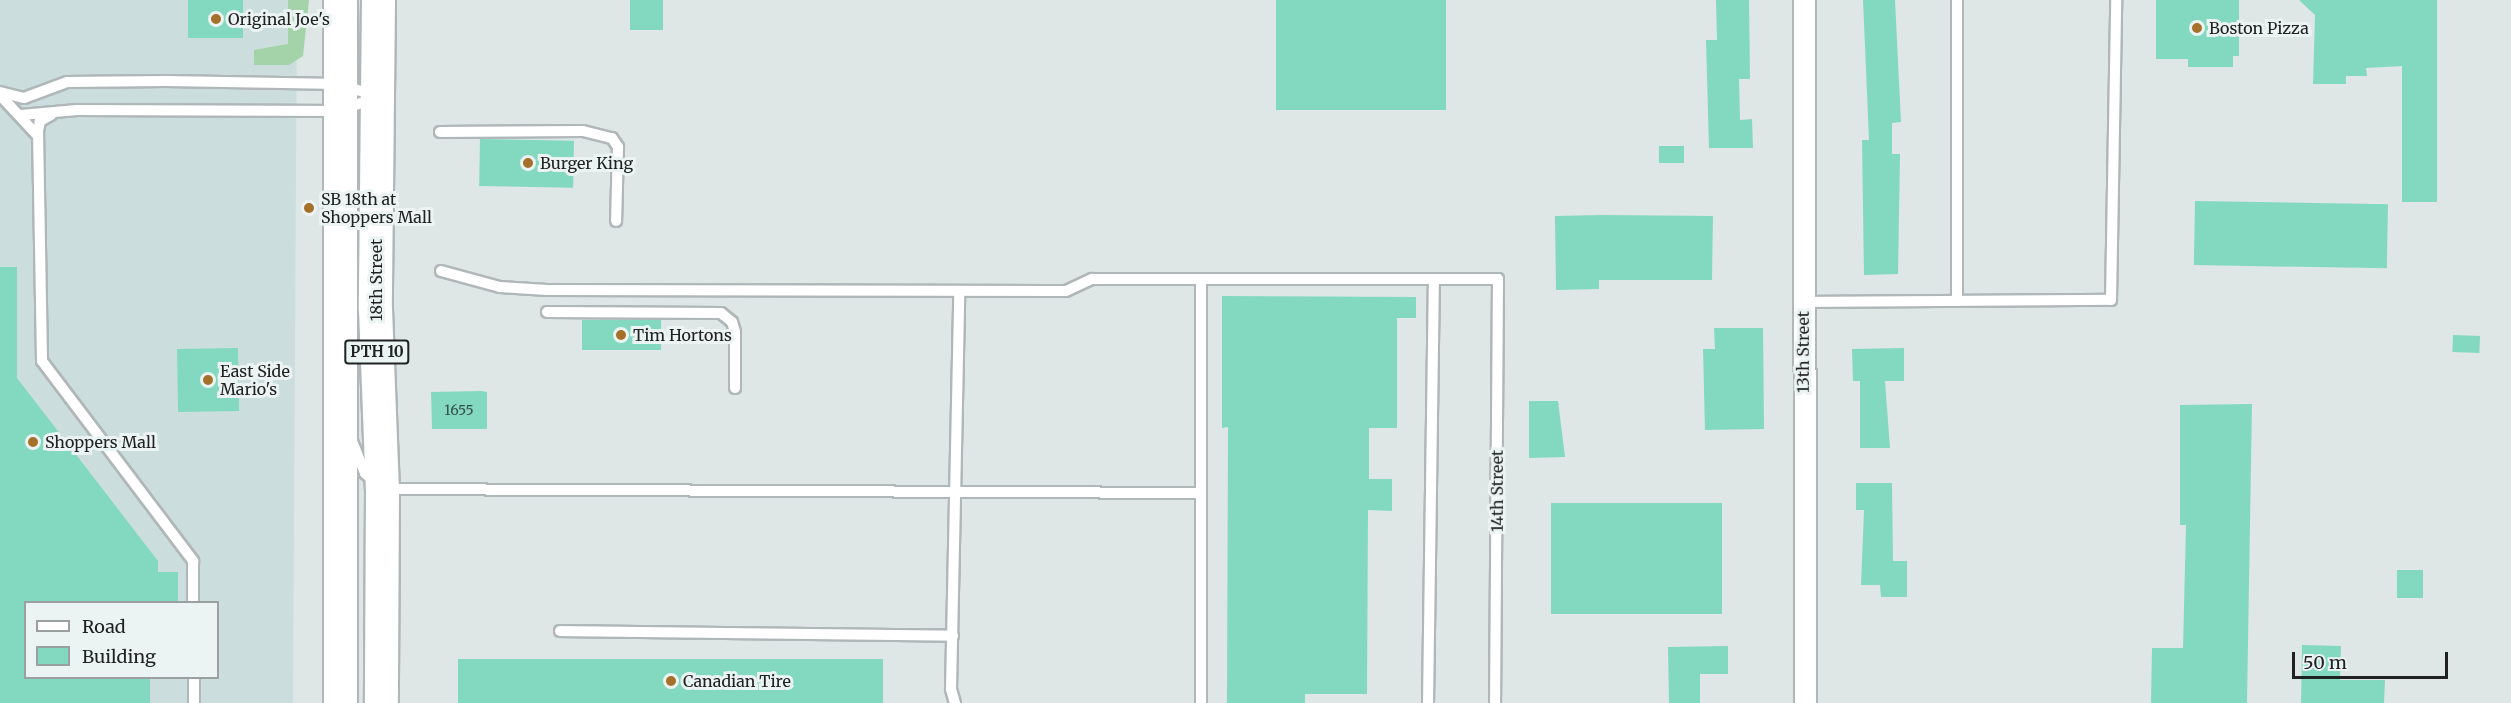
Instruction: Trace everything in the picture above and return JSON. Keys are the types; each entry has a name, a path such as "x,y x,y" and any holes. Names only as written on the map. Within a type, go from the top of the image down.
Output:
{"main road":[{"name":"PTH 10","path":"340,0 338,389 340,703"},
{"name":"18th Street","path":"378,0 375,309 382,489 381,703"}],"street":[{"name":"13th Street","path":"1804,0 1802,302 1805,703"}],"lane":[{"path":"1957,0 1957,301"},
{"path":"1802,302 2111,300 2116,0"},
{"path":"0,93 24,98 67,82 340,98 378,97"},
{"path":"21,115 40,92"},
{"path":"0,93 38,136"},
{"path":"21,115 51,115 77,110 378,97"},
{"path":"51,115 40,121 38,136 42,361 193,561 193,601"},
{"path":"440,132 584,131 612,138 618,147 616,222"},
{"path":"441,271 523,290 1066,291 1092,279 1434,279 1428,703"},
{"path":"1201,279 1201,703"},
{"name":"14th Street","path":"1434,279 1498,279 1495,703"},
{"path":"955,703 951,689 957,492 959,291"},
{"path":"547,312 721,313 732,322 735,332 735,388"},
{"path":"338,389 358,460 382,489 1201,493"},
{"path":"560,631 953,636"},
{"path":"194,679 194,703"}],"shaded area":[{"name":"Shoppers Mall","path":"0,0 297,0 293,703 0,703"}],"green space":[{"path":"288,0 309,0 303,56 289,65 254,65 254,50 288,44"}],"building":[{"name":"Original Joe's","path":"188,0 243,0 243,38 188,38"},
{"path":"630,0 663,0 663,30 630,30"},
{"path":"1276,0 1446,0 1446,110 1276,110"},
{"path":"1716,0 1749,0 1750,79 1739,79 1740,120 1752,119 1753,148 1709,148 1706,40 1717,40"},
{"path":"1863,0 1895,0 1901,122 1892,123 1892,154 1900,154 1898,274 1864,275 1862,140 1869,140"},
{"name":"Boston Pizza","path":"2156,0 2239,0 2239,56 2233,56 2233,67 2188,67 2188,59 2156,59"},
{"path":"2299,0 2437,0 2437,202 2402,202 2402,66 2366,68 2367,76 2346,76 2346,84 2313,84 2315,15"},
{"name":"Burger King","path":"480,139 574,141 573,188 479,186"},
{"path":"1659,146 1684,146 1684,163 1659,163"},
{"path":"2195,201 2388,204 2387,268 2194,265"},
{"path":"1555,216 1713,216 1712,280 1599,280 1599,289 1556,290"},
{"name":"Shoppers Mall","path":"0,267 17,267 17,378 158,561 158,572 178,572 178,601 24,601 24,679 150,679 150,703 0,703"},
{"path":"1222,296 1416,297 1416,318 1397,318 1397,428 1369,428 1369,479 1392,479 1392,511 1368,510 1367,694 1305,694 1305,703 1227,703 1228,427 1222,428"},
{"name":"Tim Hortons","path":"582,320 661,320 661,350 582,350"},
{"path":"1714,328 1763,328 1764,429 1705,430 1703,349 1715,349"},
{"path":"2453,335 2480,336 2479,353 2452,352"},
{"name":"East Side Mario's","path":"238,348 239,411 178,412 177,349"},
{"path":"1904,348 1904,381 1885,381 1890,448 1860,448 1860,381 1853,381 1852,349"},
{"path":"431,392 487,392 487,429 432,429"},
{"path":"1529,401 1558,401 1565,457 1529,458"},
{"path":"2252,404 2247,703 2151,703 2152,648 2183,648 2186,525 2180,525 2180,405"},
{"path":"1856,483 1892,483 1893,561 1907,561 1907,597 1881,597 1880,585 1861,585 1864,510 1856,510"},
{"path":"1551,503 1722,503 1722,614 1551,614"},
{"path":"2397,570 2423,570 2423,598 2397,598"},
{"path":"2302,645 2341,646 2340,680 2385,680 2384,703 2301,703"},
{"path":"1728,646 1728,674 1700,674 1700,703 1669,703 1668,647"},
{"name":"Canadian Tire","path":"458,659 883,659 883,703 458,703"}],"place":[{"name":"Original Joe's","path":"216,19"},
{"name":"Boston Pizza","path":"2197,28"},
{"name":"Burger King","path":"528,163"},
{"name":"SB 18th at Shoppers Mall","path":"309,208"},
{"name":"Tim Hortons","path":"621,335"},
{"name":"East Side Mario's","path":"208,380"},
{"name":"Shoppers Mall","path":"33,442"},
{"name":"Canadian Tire","path":"671,681"}]}
